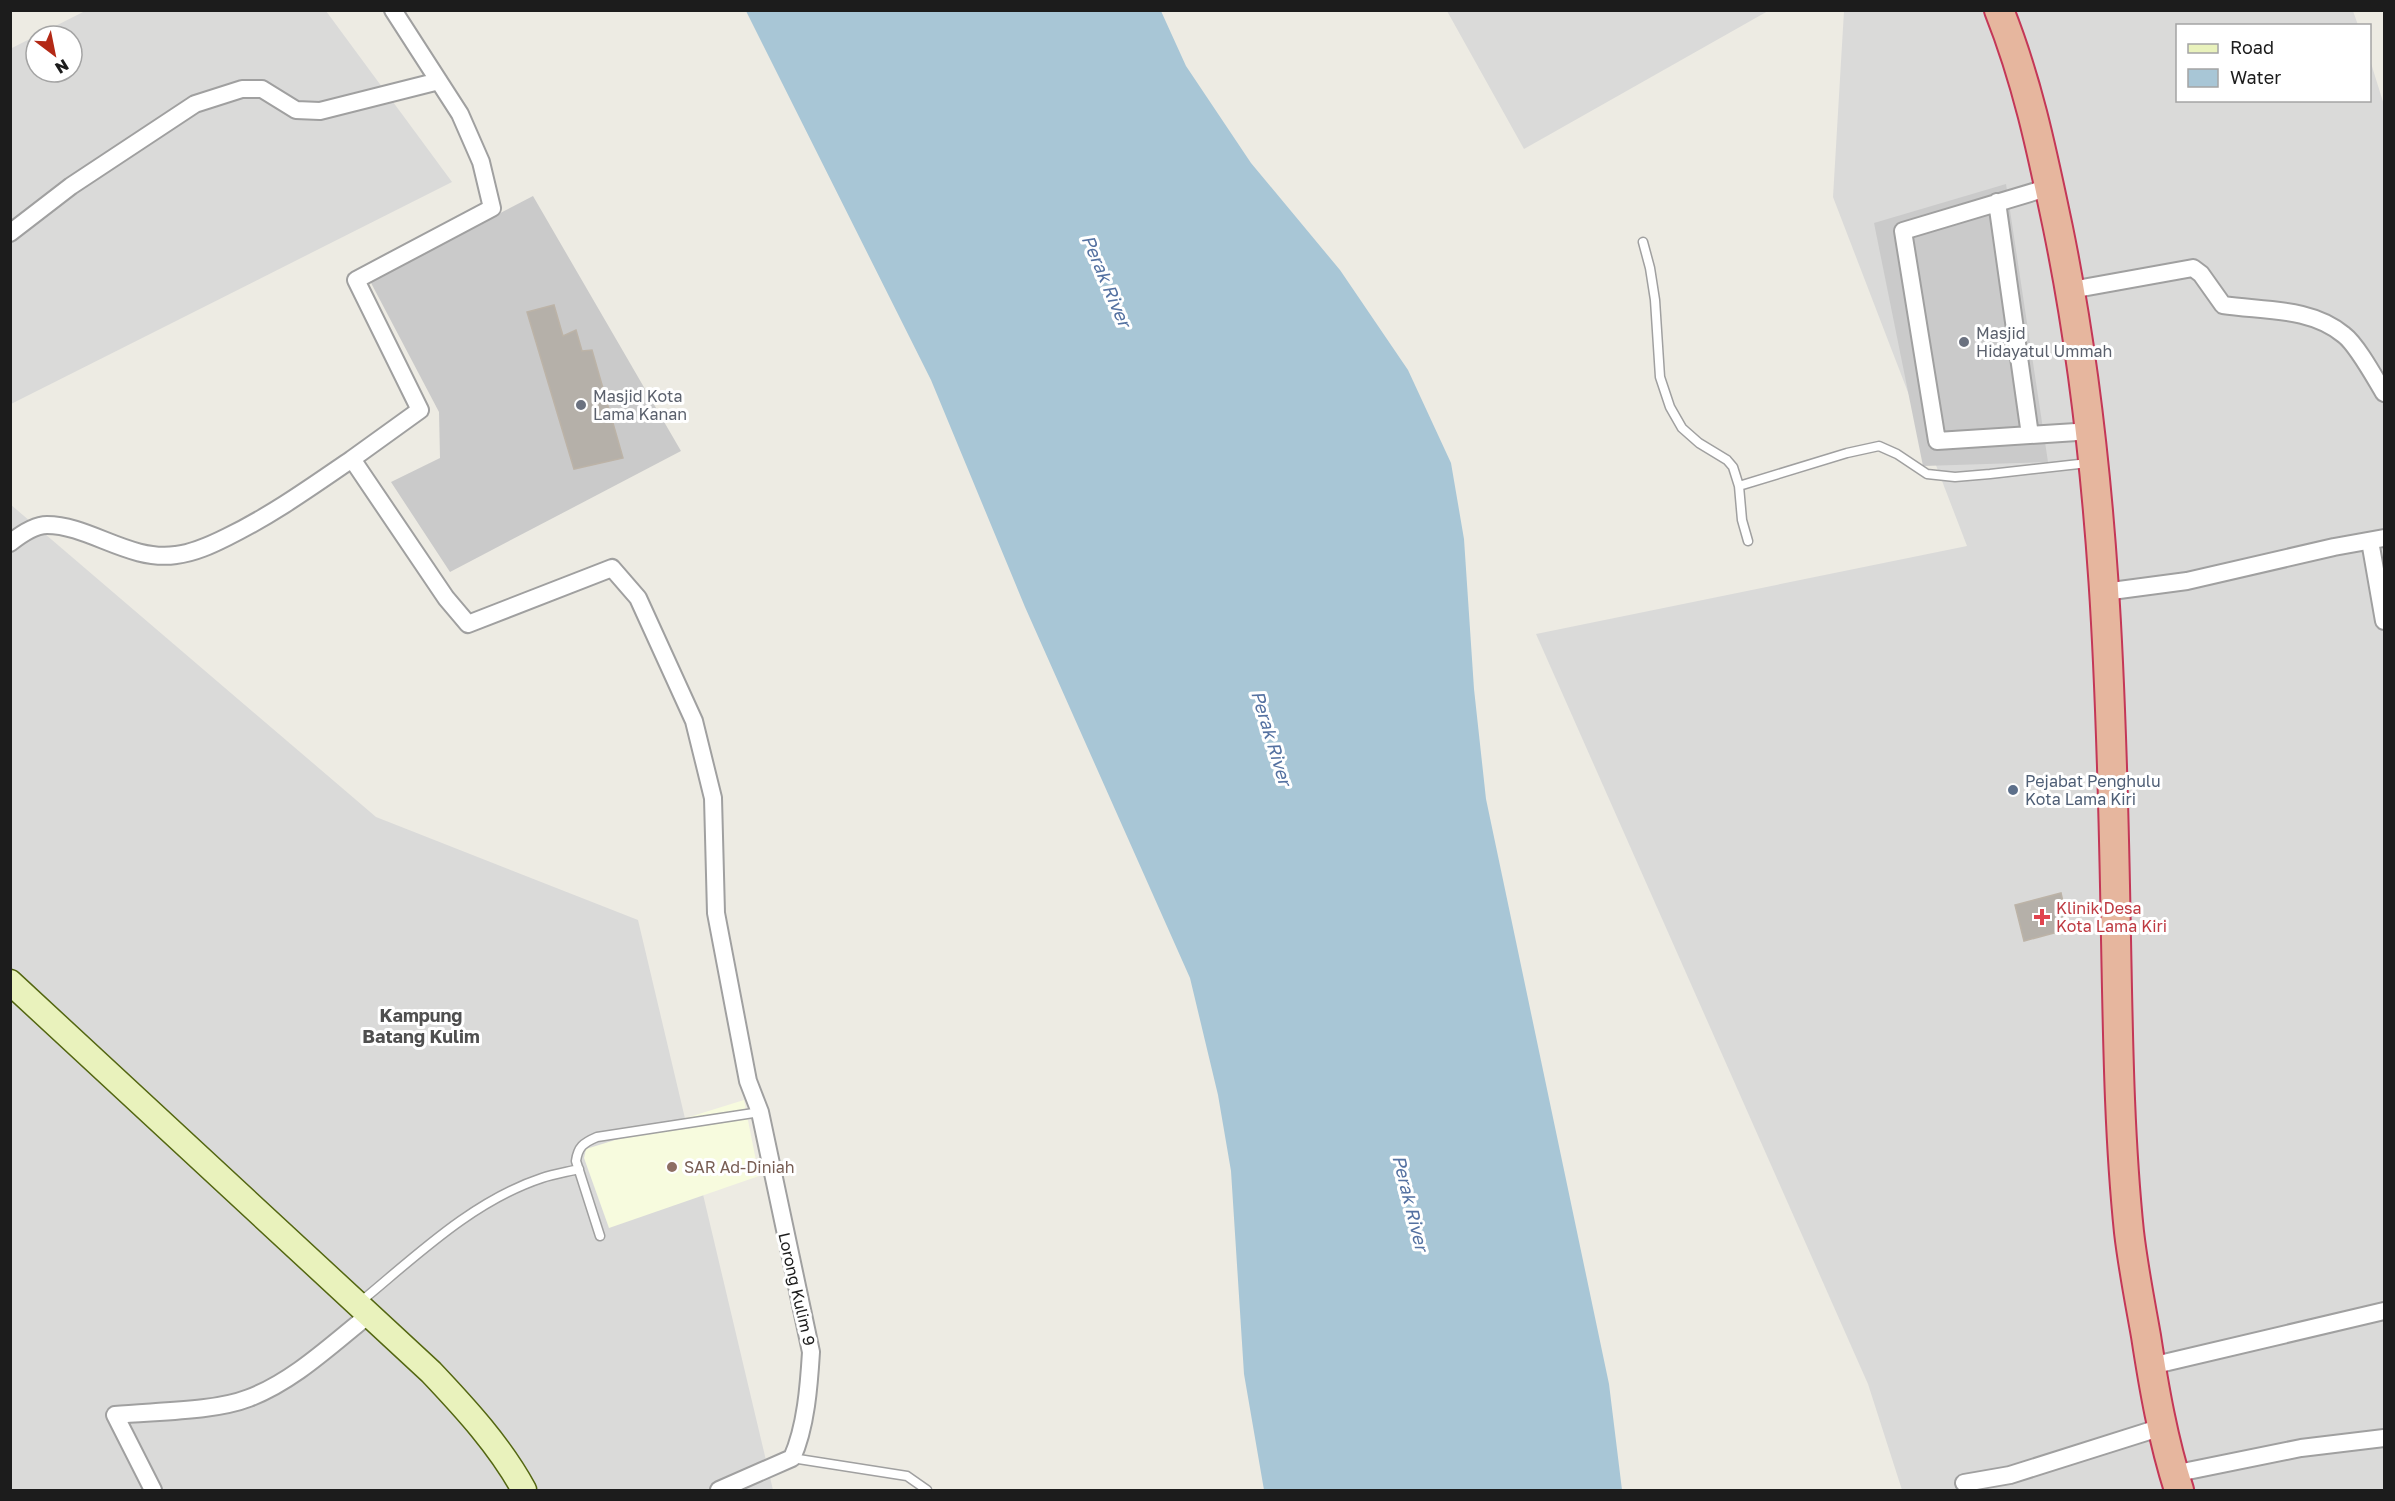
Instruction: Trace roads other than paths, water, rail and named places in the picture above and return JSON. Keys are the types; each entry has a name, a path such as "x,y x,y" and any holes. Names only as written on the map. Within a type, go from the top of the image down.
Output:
{"highway":[{"path":"1999,10 2029,96 2071,290 2092,431 2111,728 2118,1082 2130,1234 2162,1427 2176,1482"}],"main road":[{"path":"10,982 364,1309 468,1412 496,1446 524,1491"}],"street":[{"path":"10,543 23,533 46,525 68,529 151,556 176,555 202,549 263,519 420,410 356,280 492,208 481,162 460,114 393,10"},
{"path":"10,233 71,186 195,104 242,89 262,90 296,110 321,111 439,81"},
{"path":"2049,187 1903,231 1937,441 2092,431"},
{"path":"1997,202 2030,435"},
{"path":"2071,290 2193,268 2201,274 2223,305 2276,310 2319,320 2345,335 2385,393"},
{"name":"Lorong Kulim 9","path":"352,459 446,598 468,624 612,568 638,598 694,721 713,798 716,913 748,1081 760,1112 811,1352 809,1388 797,1448 792,1458"},
{"path":"2104,592 2187,581 2377,539 2385,621"},
{"path":"153,1491 115,1415 213,1406 247,1399 312,1361 364,1309"},
{"path":"2151,1366 2385,1311"},
{"path":"1964,1483 2010,1475 2162,1427"},
{"path":"2176,1482 2301,1448 2385,1438"},
{"path":"719,1491 792,1458"}],"lane":[{"path":"1643,242 1655,300 1660,377 1670,407 1682,428 1727,460 1733,467 1739,486 1742,520 1748,541"},
{"path":"1739,486 1847,453 1879,446 1898,454 1927,474 1955,477 2094,462"},
{"path":"600,1236 576,1161 578,1150 583,1143 597,1137 760,1112"},
{"path":"364,1309 443,1233 500,1197 542,1178 579,1169"},
{"path":"792,1458 907,1476 927,1491"}],"water":[{"name":"Perak River","path":"746,11 1161,11 1186,66 1251,163 1340,270 1408,370 1451,463 1464,539 1474,689 1486,799 1609,1384 1622,1490 1264,1490 1244,1374 1231,1171 1218,1095 1190,978 1025,607 931,380"}],"place":[{"name":"Masjid Hidayatul Ummah","path":"1964,342"},
{"name":"Masjid Kota Lama Kanan","path":"581,405"},
{"name":"Pejabat Penghulu Kota Lama Kiri","path":"2013,790"},
{"name":"Klinik Desa Kota Lama Kiri","path":"2042,917"},
{"name":"SAR Ad-Diniah","path":"672,1167"}],"district":[{"name":"Kampung Batang Kulim","path":"421,1026"}]}
